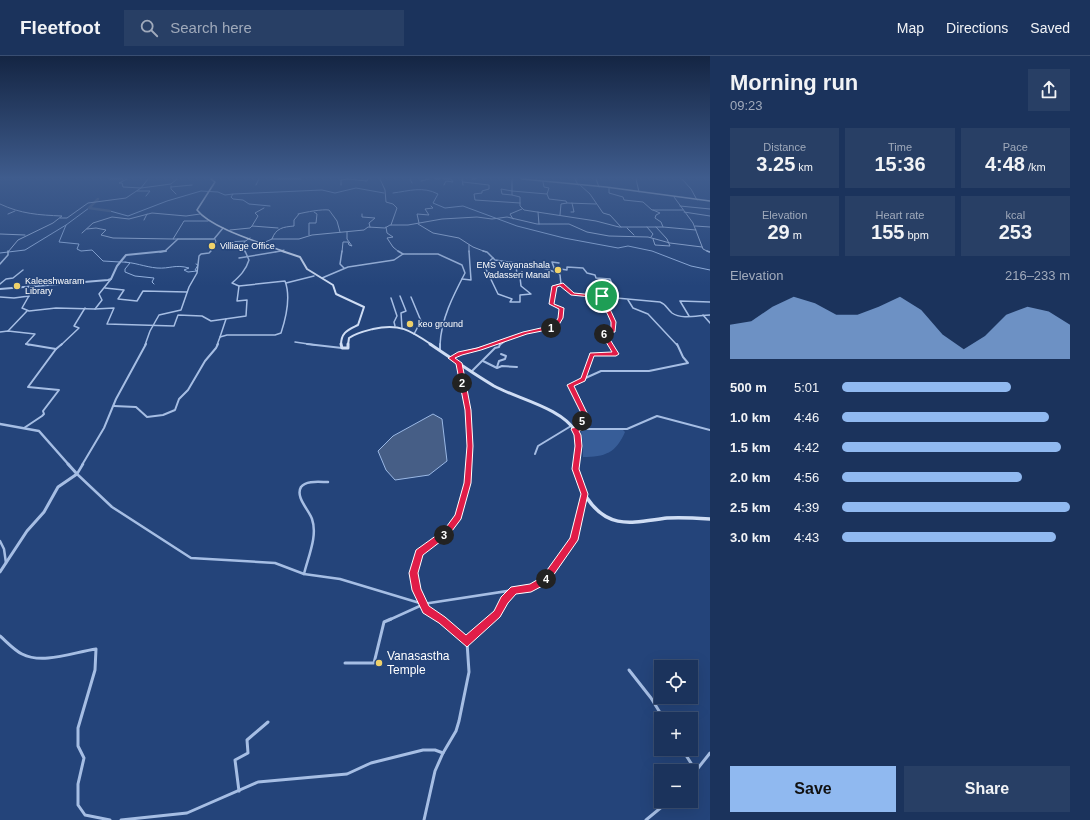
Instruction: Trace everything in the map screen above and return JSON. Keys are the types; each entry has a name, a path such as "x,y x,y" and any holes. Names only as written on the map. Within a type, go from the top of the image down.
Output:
{"main road":[{"path":"201,215 208,221 223,228 300,257 307,269 333,285 336,294 361,304 365,308 358,325 344,332 340,338 342,348 348,348 349,338 356,333 386,326 402,328 512,395 546,408 571,426 577,435 579,446 576,469 585,494 599,512 614,520 643,522 666,518 710,519"}],"street":[{"path":"33,215 62,216 60,218"},
{"path":"0,264 8,255 8,250 26,235 53,224 60,218 67,218 72,215"},
{"path":"82,233 93,223 112,217 129,219 145,215"},
{"path":"144,220 147,215"},
{"path":"160,215 186,216 195,215"},
{"path":"252,226 258,216 257,215"},
{"path":"230,230 250,228 252,226 279,228 294,226 294,220 298,215"},
{"path":"309,235 309,223 316,223 317,215"},
{"path":"332,215 337,222 340,232"},
{"path":"362,215 362,216 375,218 368,223 370,224 370,227"},
{"path":"391,225 395,215"},
{"path":"418,215 418,223"},
{"path":"510,215 513,219"},
{"path":"538,215 539,224"},
{"path":"559,215 627,228 663,227 696,230"},
{"path":"609,215 621,227"},
{"path":"657,215 655,218 662,222 663,227"},
{"path":"687,215 695,226 698,240 702,247 704,250 710,252"},
{"path":"263,243 272,239 299,239 309,235 364,230 366,227 408,225 431,220 507,218 539,224 569,224 587,232 610,236 652,238 670,243 702,247"},
{"path":"173,238 184,221 208,221"},
{"path":"418,223 433,233 459,238 469,245 487,252 493,258 516,264 537,266 556,273 560,276 561,284 573,294 664,303 676,315 689,316 710,314"},
{"path":"695,226 710,227"},
{"path":"386,227 387,233 393,237 387,238 394,247 403,254"},
{"path":"647,227 653,234 652,238 655,245 670,246 670,243"},
{"path":"656,227 670,243"},
{"path":"87,229 96,228 106,230 101,235 113,238 215,238"},
{"path":"34,287 22,308 27,310 56,308 114,308 107,324 174,326 192,279 197,273 199,256 201,254 209,253 216,242 215,238 223,228"},
{"path":"272,239 275,231 279,228"},
{"path":"627,228 635,236"},
{"path":"344,268 340,264 344,242 348,242 349,245 352,246 347,239 347,232"},
{"path":"0,234 26,235"},
{"path":"228,242 245,241 250,238"},
{"path":"95,309 102,300 99,294 111,279 116,266 126,255 165,251 178,239"},
{"path":"245,241 244,249 249,260 241,276 232,283 240,286 285,281 286,283 314,276"},
{"path":"461,279 471,280 469,245"},
{"path":"239,258 284,250"},
{"path":"322,278 344,268 387,262 394,260 403,254 433,254 447,257 464,267 465,273 453,294 440,333 440,351"},
{"path":"493,258 485,265 485,269 495,284 498,294 512,298 510,302 520,302 520,295 531,294 521,286 520,277 517,276 516,264"},
{"path":"556,273 552,262 559,263"},
{"path":"554,268 566,270 567,267 583,268 587,273 594,275 596,278 608,278 617,292 618,298"},
{"path":"0,278 13,278 23,270"},
{"path":"0,284 6,279"},
{"path":"0,289 111,279"},
{"path":"220,337 228,335 273,335 281,333 286,313 286,283"},
{"path":"451,358 460,353 479,349 525,333 556,326 560,318 561,308 552,304 552,294 555,286 561,284"},
{"path":"178,316 202,316 211,321 246,316 247,300 237,301 240,286"},
{"path":"105,288 124,290 118,299 137,301 143,291 187,292"},
{"path":"0,297 14,298 29,296"},
{"path":"400,296 406,311 401,313 402,328"},
{"path":"583,379 592,355 616,354 602,332 613,331 614,322 602,296"},
{"path":"411,297 421,321 414,334"},
{"path":"391,298 397,316 394,322 395,326"},
{"path":"581,429 584,413 570,385 601,371 649,371 688,363 683,357 676,342 648,314 633,308 628,300"},
{"path":"689,316 680,302 710,302"},
{"path":"24,428 41,418 44,414 44,410 59,390 28,387 56,349 79,328 74,326 85,308"},
{"path":"8,331 27,310"},
{"path":"0,572 27,531 44,512 58,487 77,474 104,428 159,315 181,310"},
{"path":"702,314 710,323"},
{"path":"114,406 136,407 147,417 163,415 175,410 179,399 188,390 205,361 216,348 226,319"},
{"path":"0,332 8,331 35,334 26,344 56,349"},
{"path":"472,371 495,348 500,347 500,343 508,339"},
{"path":"295,342 342,348"},
{"path":"497,368 506,356 501,354"},
{"path":"483,361 497,368 502,366 517,367"},
{"path":"459,363 469,420 470,446 464,499 458,517 447,533 419,552 414,573 417,590 426,610 442,620 467,642"},
{"path":"574,429 627,429 657,416 710,430"},
{"path":"0,424 39,430 77,474 112,507 191,558 276,563 304,574 340,579 423,604"},
{"path":"535,454 538,446 571,426"},
{"path":"304,574 309,556 313,524 311,514 300,498 300,490 302,486 309,483 328,482"},
{"path":"345,663 374,663 384,622 423,604 531,588 545,580 574,540 585,494"},
{"path":"0,542 4,549 6,564"},
{"path":"424,820 435,771 443,753 456,731 470,672 467,642 469,638 497,614 504,600 514,590"},
{"path":"0,636 22,654 34,658 96,649 95,670 78,728 78,746 84,758 78,784 78,805 85,815 110,820"},
{"path":"629,670 651,698 660,712"},
{"path":"239,791 236,760 248,753 247,740 268,722"},
{"path":"121,820 187,813 258,782 347,774 371,764 423,750 435,750 443,753"},
{"path":"698,768 710,753"},
{"path":"646,820 661,808"}],"shaded area":[{"path":"433,414 442,419 447,461 429,475 395,480 386,470 378,451 393,436"},
{"path":"581,430 623,430 625,432 618,445 604,455 583,457"}],"waterway":[{"path":"66,225 80,215"},
{"path":"123,215 128,216 132,215"},
{"path":"486,215 517,226 564,238 618,248 628,246 652,251 691,266 710,270"},
{"path":"0,253 25,250 66,225"},
{"path":"66,225 59,242 79,244 77,249 81,251 92,250 103,261 120,262"},
{"path":"122,262 129,263"},
{"path":"129,263 157,268 184,267 189,268 184,270 188,272 197,271 195,270 198,265 196,264"},
{"path":"129,263 130,263 125,269 125,272 135,276 154,278 152,282 154,284"}],"place":[{"name":"Villiage Office","path":"212,246"},
{"name":"EMS Vayanashala Vadasseri Manal","path":"558,270"},
{"name":"Kaleeshwaram Library","path":"17,286"},
{"name":"keo ground","path":"410,324"},
{"name":"Vanasastha Temple","path":"379,663"}],"route":[{"path":"561,284 566,290 573,294 602,296 614,322 613,331 602,332 616,354 592,355 583,379 570,385 584,413 581,429 574,429 579,446 576,469 580,484 585,494 574,540 545,580 531,588 514,590 504,600 497,614 469,638 467,642 442,620 426,610 417,590 414,573 419,552 447,533 458,517 467,483 470,446 468,410 465,401 459,363 451,358 460,353 479,349 525,333 556,326 560,318 561,308 552,304 552,294 555,286 561,284"}]}
